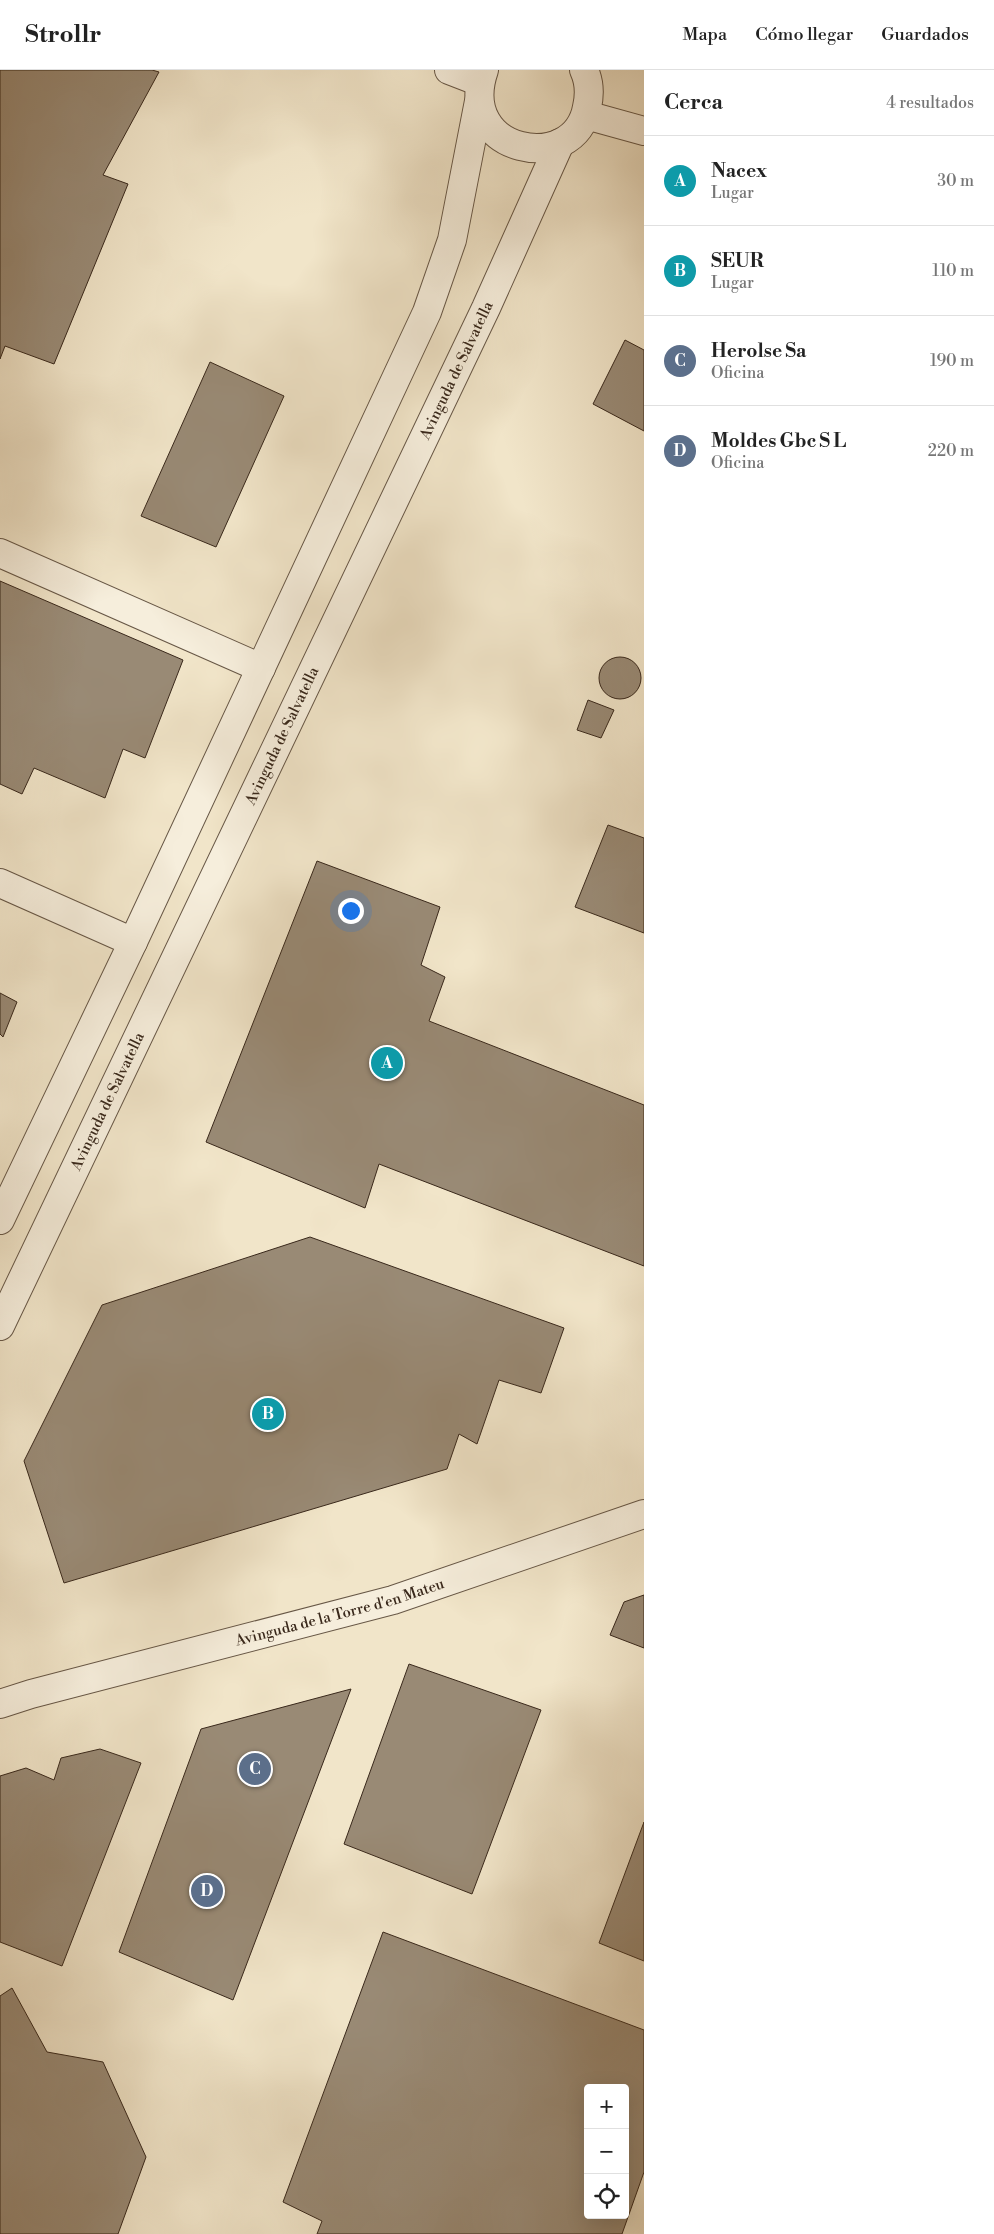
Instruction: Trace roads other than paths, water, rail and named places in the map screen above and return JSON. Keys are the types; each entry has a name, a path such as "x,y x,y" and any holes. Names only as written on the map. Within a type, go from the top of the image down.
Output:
{"street":[{"path":"449,70 481,84"},
{"path":"481,84 486,122 499,136 516,146 535,149 560,143 576,131 586,115 590,91 585,71"},
{"path":"0,1220 133,942 427,312 452,240 481,84"},
{"path":"586,115 644,131"},
{"name":"Avinguda de Salvatella","path":"0,1326 482,317 560,143"},
{"path":"0,553 261,668"},
{"path":"0,883 133,942"},
{"name":"Avinguda de la Torre d'en Mateu","path":"0,1704 31,1694 393,1600 644,1514"},
{"path":"0,1688 31,1694"},
{"name":"Avinguda de la Torre d'en Mateu","path":"0,1693 31,1694"}],"place":[{"name":"Nacex","path":"387,1063"},
{"name":"SEUR","path":"268,1414"},
{"name":"Herolse Sa","path":"255,1769"},
{"name":"Moldes Gbc S L","path":"207,1891"}]}
